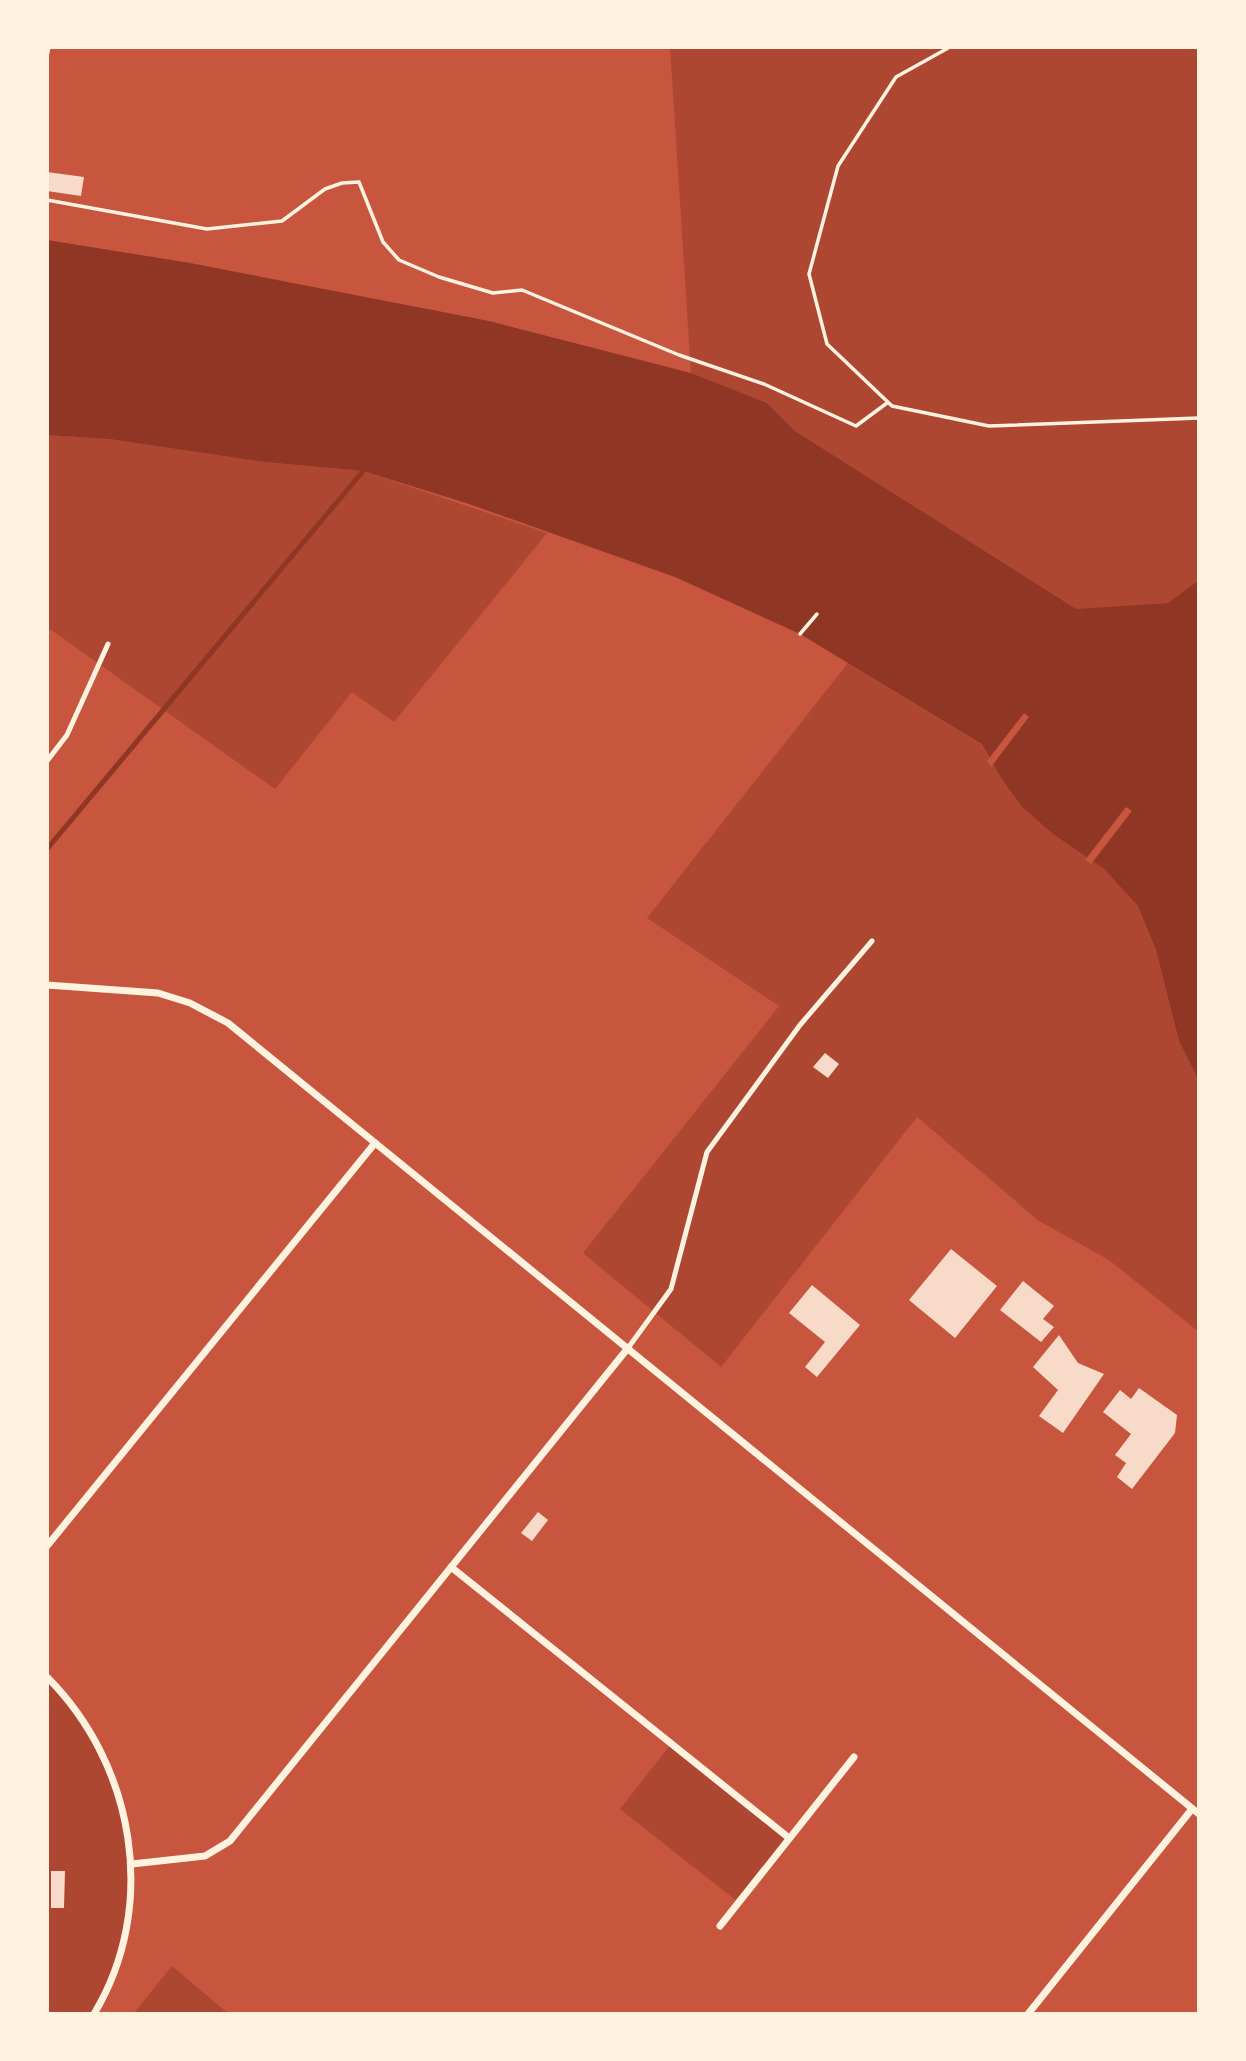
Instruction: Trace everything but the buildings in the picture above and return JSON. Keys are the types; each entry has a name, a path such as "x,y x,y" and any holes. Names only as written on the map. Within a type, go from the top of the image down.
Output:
{"street":[{"path":"49,987 158,993 199,1007 228,1023 1195,1811 1028,2014"},
{"path":"47,1546 375,1143"},
{"path":"132,1864 205,1856 230,1841 628,1348"},
{"path":"451,1567 789,1838"},
{"path":"47,1677 75,1709 102,1754 123,1808 132,1864 132,1892 123,1946 94,2014"},
{"path":"720,1926 854,1757"}],"lane":[{"path":"47,761 67,734 108,645"},
{"path":"628,1348 671,1289 706,1152 800,1025 872,942"}],"path":[{"path":"47,56 49,47"},
{"path":"950,47 896,77 838,166 809,274 827,344 892,406 989,426 1199,418"},
{"path":"47,200 207,229 282,221 325,190 342,183 359,183 383,242 399,260 493,293 522,290 679,355 764,384 856,426 887,403"},
{"path":"800,634 817,614"}],"shaded area":[{"path":"670,47 1199,47 1199,580 1168,603 1076,610 795,431 767,403 691,373"},
{"path":"47,240 190,263 489,321 691,373 767,403 795,431 1076,609 1168,603 1199,580 1199,1081 1179,1041 1156,950 1138,906 1104,869 1053,834 1022,807 1001,778 982,744 800,634 675,577 466,503 363,471 265,462 109,439 47,435"},
{"path":"47,435 109,439 265,462 363,471 547,533 394,722 352,692 275,789 47,627"},
{"path":"848,663 982,744 1001,778 1022,807 1053,834 1104,869 1138,906 1156,950 1179,1041 1199,1081 1199,1332 1109,1260 1039,1221 917,1117 721,1367 583,1253 779,1006 647,918"},
{"path":"47,1677 75,1709 111,1778 132,1864 123,1946 94,2014 47,2014"},
{"path":"671,1744 789,1838 738,1902 620,1809"},
{"path":"172,1966 229,2014 133,2014"}],"pier":[{"path":"1024,713 1029,717 991,767 987,761"},
{"path":"1126,807 1132,811 1091,864 1085,860"}],"waterway":[{"path":"47,849 363,471"}]}
